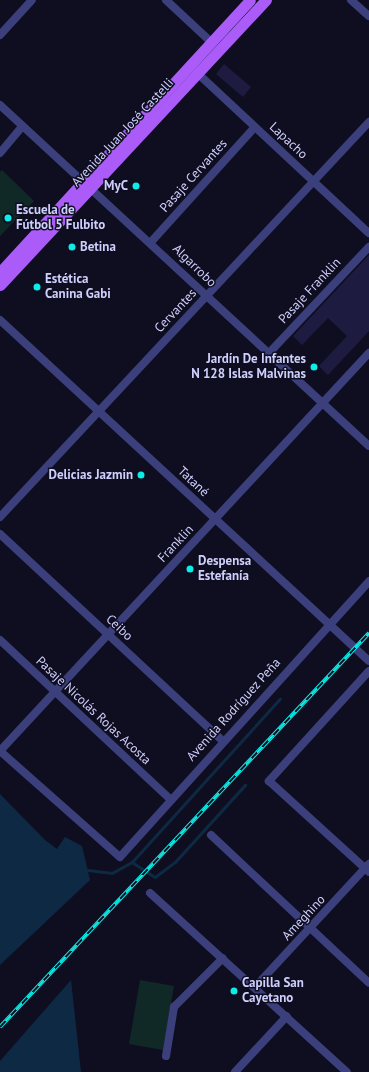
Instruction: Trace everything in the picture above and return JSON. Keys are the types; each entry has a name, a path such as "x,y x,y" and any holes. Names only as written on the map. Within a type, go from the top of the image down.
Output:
{"main road":[{"name":"Avenida Juan José Castelli","path":"0,284 91,188 193,70 211,42 250,0"},
{"name":"Avenida Juan José Castelli","path":"0,272 81,181 266,0"}],"street":[{"path":"0,35 32,0"},
{"path":"166,0 211,42"},
{"path":"351,0 367,11"},
{"name":"Lapacho","path":"193,70 314,181 369,234"},
{"name":"Algarrobo","path":"0,105 81,181 91,188 151,242 206,296 369,446"},
{"name":"Cervantes","path":"0,517 369,122"},
{"path":"0,152 23,126"},
{"name":"Pasaje Cervantes","path":"151,242 255,127"},
{"path":"362,129 369,135"},
{"name":"Pasaje Franklin","path":"269,353 369,247"},
{"name":"Tatané","path":"0,320 369,662"},
{"name":"Franklin","path":"0,751 369,353"},
{"name":"Ceibo","path":"0,534 222,740"},
{"name":"Avenida Rodríguez Peña","path":"0,751 120,857 222,740 369,581"},
{"name":"Pasaje Nicolás Rojas Acosta","path":"0,640 170,799"},
{"path":"368,868 269,780 369,671"},
{"path":"211,835 369,983"},
{"name":"Ameghino","path":"255,987 368,868"},
{"path":"150,892 347,1072"},
{"path":"166,1056 174,1007 223,958"},
{"path":"235,1072 287,1016"}],"green space":[{"name":"Escuela de Fútbol 5 Fulbito","path":"2,170 34,201 0,236 0,172"},
{"path":"140,980 174,986 163,1050 129,1044"}],"water":[{"path":"0,794 45,840 57,849 65,837 82,846 90,880 0,965"},
{"path":"71,980 81,1072 0,1072 0,1061"}],"building":[{"path":"224,64 251,87 243,97 216,74"},
{"path":"369,255 369,331 328,375 319,366 347,336 328,318 302,345 293,336"}],"waterway":[{"path":"88,870 112,873 132,862 280,699"},
{"path":"132,862 155,877 175,862 245,785"}],"railway":[{"path":"0,1027 369,633"}],"place":[{"name":"MyC","path":"136,186"},
{"name":"Escuela de Fútbol 5 Fulbito","path":"8,218"},
{"name":"Betina","path":"72,247"},
{"name":"Estética Canina Gabi","path":"37,287"},
{"name":"Jardín De Infantes N 128 Islas Malvinas","path":"314,367"},
{"name":"Delicias Jazmin","path":"141,475"},
{"name":"Despensa Estefanía","path":"190,569"},
{"name":"Capilla San Cayetano","path":"234,991"}]}
